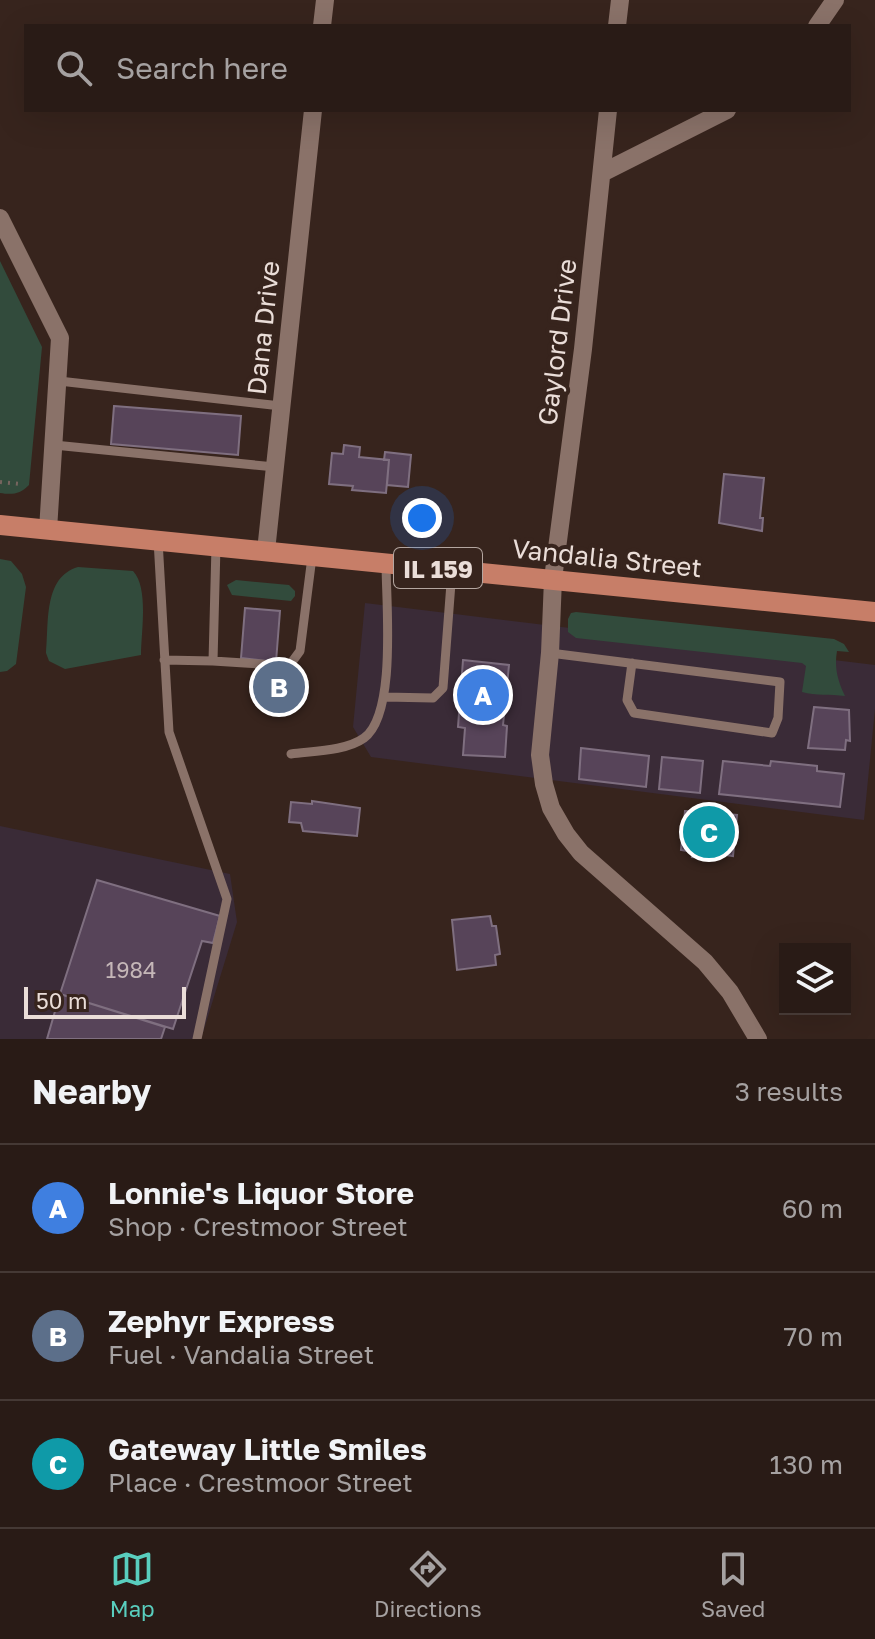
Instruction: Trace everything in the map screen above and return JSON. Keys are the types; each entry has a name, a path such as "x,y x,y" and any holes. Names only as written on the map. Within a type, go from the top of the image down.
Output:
{"main road":[{"name":"Vandalia Street","path":"0,525 875,612"}],"street":[{"path":"322,24 325,0"},
{"path":"617,24 620,0"},
{"path":"818,24 835,0"},
{"name":"Dana Drive","path":"266,551 313,112"},
{"name":"Gaylord Drive","path":"608,112 583,349 553,579 550,653 540,755 544,784 551,808 581,853 705,962 730,992 758,1039"},
{"path":"602,173 723,112"},
{"path":"0,218 60,338 48,530"}],"lane":[{"path":"59,381 281,406"},
{"path":"54,445 275,467"},
{"path":"158,540 169,732 227,899 197,1039"},
{"path":"213,661 216,546"},
{"path":"164,660 289,666 300,651 312,556"},
{"path":"291,754 354,744 367,736 381,711 385,697 386,563"},
{"path":"385,697 433,698 443,688 452,569"},
{"path":"550,653 632,663 780,682 778,718 772,733 634,713 627,700 632,663"}],"path":[{"path":"0,482 20,484"}],"shaded area":[{"path":"365,603 875,665 875,709 864,820 371,757 353,727"},
{"path":"0,826 230,874 237,922 201,1039 0,1039"}],"green space":[{"path":"0,261 42,347 29,485 13,494 0,493"},
{"path":"0,559 11,561 22,574 26,587 16,664 0,672"},
{"path":"78,567 133,571 143,599 141,655 65,669 49,661 46,653 47,629 53,591 67,572"},
{"path":"236,580 289,585 295,596 291,601 232,595 227,585"},
{"path":"571,613 834,639 844,644 849,652 837,651 836,657 837,674 845,696 802,692 806,666 802,663 576,638 568,632 568,619"}],"building":[{"path":"114,406 241,416 238,455 111,444"},
{"path":"344,445 360,447 359,457 389,460 386,493 329,484 332,453 343,454"},
{"path":"385,452 411,455 408,487 387,485 389,460 384,460"},
{"path":"724,474 764,478 760,518 763,518 762,531 719,523"},
{"path":"245,608 280,611 276,662 241,658"},
{"path":"463,660 509,665 503,725 507,726 505,757 463,755 465,728 458,727"},
{"path":"814,707 849,710 850,741 846,740 845,750 808,748"},
{"path":"581,748 649,756 646,787 579,779"},
{"path":"662,757 703,761 700,793 659,789"},
{"path":"723,761 770,766 771,761 817,766 817,771 844,774 840,807 719,794"},
{"path":"312,801 360,808 357,836 303,831 301,823 289,822 291,802 312,804"},
{"path":"685,811 737,815 733,856 719,854 719,859 692,857 693,852 681,850"},
{"path":"97,880 220,916 213,943 202,941 173,1029 60,994"},
{"path":"490,916 492,926 496,926 500,954 495,955 496,965 457,970 452,920"},
{"path":"60,994 165,1027 161,1039 47,1039"}],"place":[{"name":"Zephyr Express","path":"279,687"},
{"name":"Lonnie's Liquor Store","path":"483,695"},
{"name":"Gateway Little Smiles","path":"709,832"}]}
